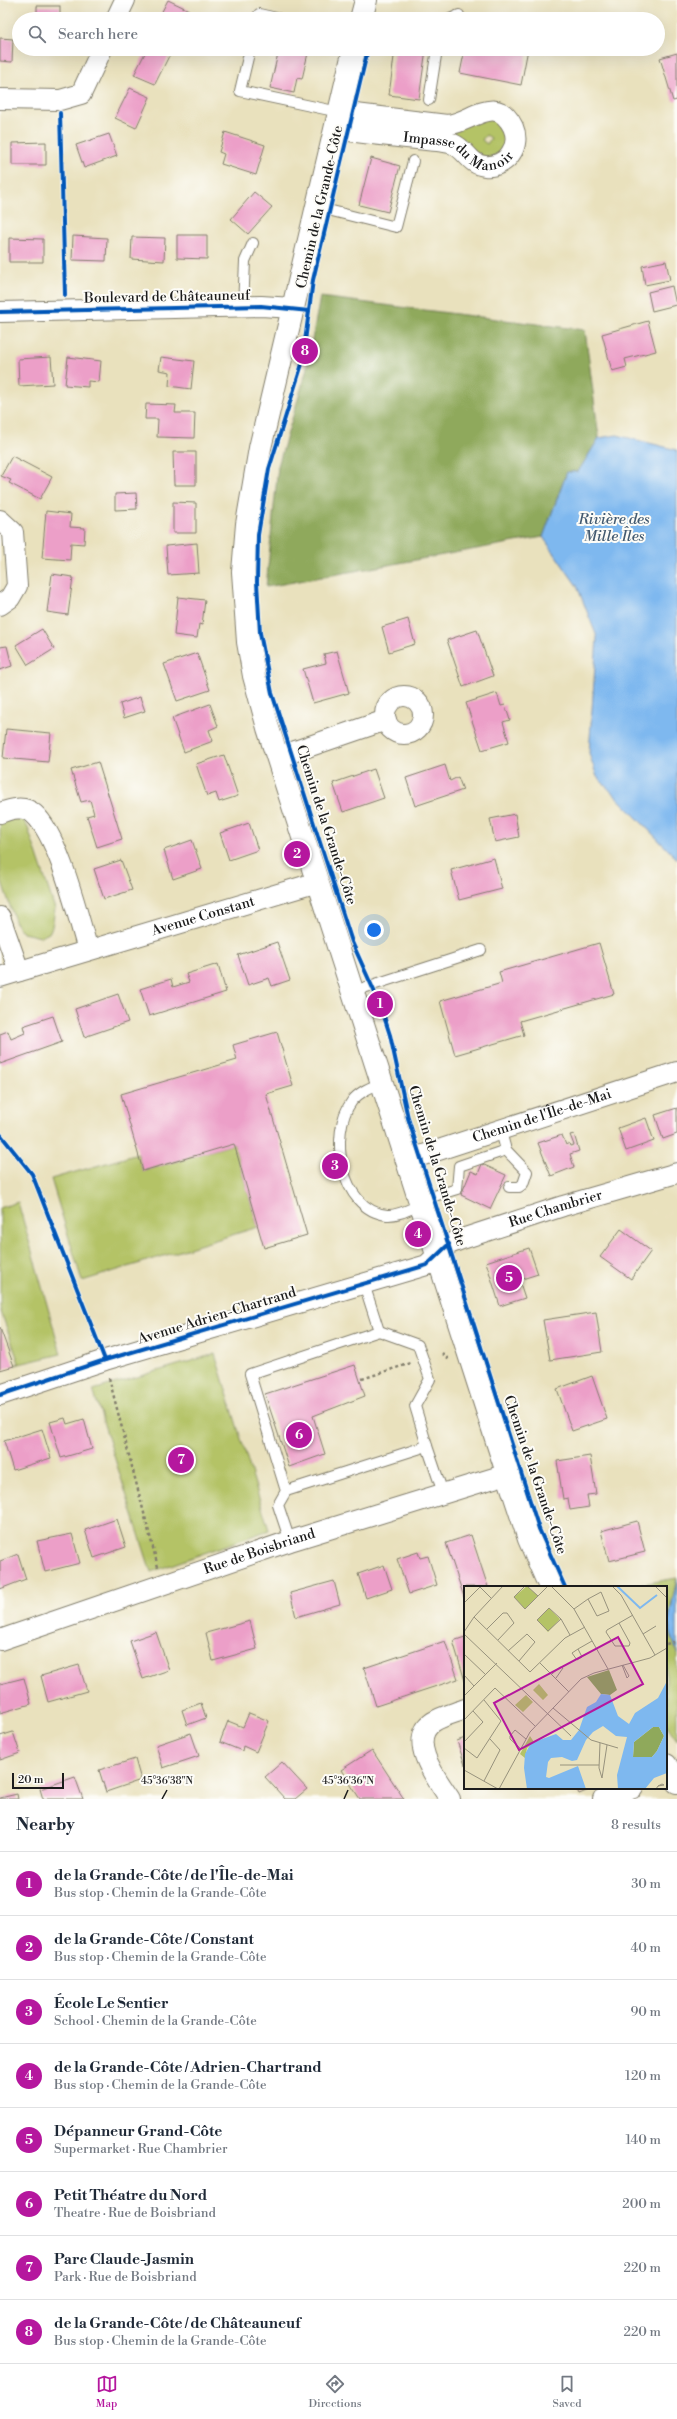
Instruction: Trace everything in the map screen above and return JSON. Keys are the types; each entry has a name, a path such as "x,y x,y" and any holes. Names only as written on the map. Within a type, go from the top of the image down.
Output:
{"main road":[{"path":"363,12 366,0"},
{"name":"Chemin de la Grande-Côte","path":"352,56 252,487 243,572 250,659 278,757 408,1160 507,1474 529,1539 550,1586"}],"street":[{"path":"119,12 125,0"},
{"path":"0,99 60,100 81,94 99,56"},
{"name":"Impasse du Manoir","path":"495,111 511,123 514,130 515,144 510,156 492,166 484,166 472,161 453,144 337,121 447,125 458,123 480,112 495,111"},
{"name":"Boulevard de Châteauneuf","path":"0,312 243,306 293,308"},
{"path":"0,520 13,532 17,586 10,598 0,605"},
{"path":"278,757 386,720"},
{"path":"0,813 16,807 34,814 47,832 69,882 88,950"},
{"name":"Avenue Constant","path":"0,977 318,882"},
{"path":"0,917 19,971"},
{"name":"Chemin de l'Île-de-Mai","path":"408,1160 500,1128 677,1072"},
{"name":"Rue Chambrier","path":"438,1255 449,1244 462,1239 563,1206 677,1173"},
{"name":"Avenue Adrien-Chartrand","path":"0,1395 105,1360 428,1265 438,1255"},
{"name":"Rue de Boisbriand","path":"0,1640 290,1541 507,1474"},
{"path":"450,1799 427,1762 423,1749 423,1737 433,1722 464,1709"},
{"path":"603,1799 631,1789"}],"lane":[{"path":"248,56 240,91 337,121"},
{"path":"429,100 436,56"},
{"path":"316,207 396,227 414,161"},
{"path":"243,306 245,261 253,243"},
{"path":"354,991 481,950"},
{"path":"383,1082 359,1094 347,1111 341,1133 340,1148 345,1176 357,1198 381,1214 392,1215 421,1202 457,1189 458,1166 452,1145"},
{"path":"500,1128 506,1150 525,1168 527,1176 523,1184 519,1187 509,1187"},
{"path":"458,1166 506,1150"},
{"path":"364,1284 379,1331"},
{"path":"286,1491 250,1374 379,1331 418,1345 430,1379 415,1406 443,1493"},
{"path":"290,1541 278,1505 286,1491 427,1446"}],"path":[{"path":"437,1354 448,1351"},
{"path":"105,1360 163,1585"},
{"path":"362,1379 413,1363"},
{"path":"667,1644 674,1642"}],"green space":[{"path":"490,118 506,127 508,144 492,159 372,124","holes":["486,135 491,138 487,144 482,140"]},
{"path":"320,297 585,330 599,438 578,472 567,472 543,537 266,587 278,466 306,372"},
{"path":"17,818 24,821 28,828 55,909 52,927 49,933 41,937 23,933 16,924 0,876 0,821"},
{"path":"234,1144 258,1227 82,1281 51,1179 138,1154 143,1171"},
{"path":"18,1202 61,1354 15,1365 19,1363 0,1309 0,1208"},
{"path":"215,1354 269,1530 151,1572 93,1390"},
{"path":"677,1578 668,1623 677,1653 677,1740 667,1725 667,1586 631,1586"}],"water":[{"name":"Rivière des Mille Îles","path":"617,435 677,450 677,859 597,777 589,753 597,637 577,586 543,537 567,472 578,472 599,438"},
{"path":"677,1580 677,1653 668,1623"}],"building":[{"path":"168,0 189,10 188,12 162,12"},
{"path":"37,6 60,6 60,12 37,12"},
{"path":"0,38 12,39 12,62 0,61"},
{"path":"677,53 677,100 673,101 660,58"},
{"path":"144,56 169,56 155,84 134,75"},
{"path":"277,56 307,56 302,79 297,78 294,93 270,88"},
{"path":"394,56 425,56 419,99 389,95"},
{"path":"464,56 527,56 521,85 460,73"},
{"path":"130,88 150,97 136,128 115,118"},
{"path":"225,132 265,145 256,175 221,164 224,154 219,152"},
{"path":"109,134 117,156 84,168 76,145"},
{"path":"46,142 46,165 12,165 12,143"},
{"path":"371,158 400,166 388,212 359,205"},
{"path":"254,192 272,207 248,234 231,219"},
{"path":"177,235 207,235 207,259 177,258"},
{"path":"73,236 107,238 106,261 72,260"},
{"path":"132,237 165,238 164,261 131,259"},
{"path":"9,238 43,239 43,262 9,262"},
{"path":"666,261 670,280 645,285 642,266"},
{"path":"672,286 676,305 652,311 648,292"},
{"path":"648,321 656,351 625,359 627,367 612,371 602,334"},
{"path":"51,357 53,384 19,386 18,359"},
{"path":"68,357 101,361 99,382 88,381 88,387 65,385"},
{"path":"161,357 194,361 191,389 169,386 170,372 159,370"},
{"path":"146,404 176,405 175,413 195,413 194,438 157,437 158,419 145,419"},
{"path":"173,452 196,452 196,485 174,485"},
{"path":"12,456 52,477 40,499 9,483 11,480 1,476"},
{"path":"136,493 137,509 115,510 115,494"},
{"path":"173,502 196,503 196,533 173,533"},
{"path":"46,511 71,514 70,527 85,528 84,544 71,543 70,560 42,558"},
{"path":"197,543 199,573 168,575 166,546"},
{"path":"52,574 73,577 68,615 47,612"},
{"path":"178,597 205,600 202,625 199,624 197,638 174,635"},
{"path":"408,619 415,644 389,652 382,627"},
{"path":"42,629 54,649 28,665 16,645"},
{"path":"477,630 493,676 463,687 447,640"},
{"path":"7,646 12,666 0,670 0,647"},
{"path":"337,651 349,693 313,703 303,669 326,663 324,654"},
{"path":"197,653 210,690 177,701 164,664"},
{"path":"497,693 501,706 505,705 510,720 503,722 509,742 482,750 466,703"},
{"path":"140,697 145,711 124,718 120,704"},
{"path":"210,704 218,726 209,730 213,741 184,752 172,718"},
{"path":"6,729 51,733 48,762 3,758"},
{"path":"224,755 238,796 219,802 216,793 207,796 196,764"},
{"path":"98,762 122,839 97,847 87,816 94,814 90,800 81,802 71,770"},
{"path":"445,765 450,781 458,777 463,790 415,806 406,778"},
{"path":"374,769 384,798 343,812 333,783"},
{"path":"515,814 519,837 495,842 490,819"},
{"path":"249,823 258,850 229,860 220,833"},
{"path":"192,840 202,869 173,879 164,850"},
{"path":"494,858 502,889 459,900 451,870"},
{"path":"121,860 132,890 104,899 94,869"},
{"path":"277,942 290,980 272,986 269,978 248,985 238,955"},
{"path":"599,943 614,994 520,1021 524,1035 455,1055 440,1001 502,983 499,972"},
{"path":"218,964 226,992 149,1016 140,989 171,979 173,987 189,982 186,974"},
{"path":"118,994 128,1022 84,1037 75,1009"},
{"path":"53,1016 62,1042 0,1064 0,1034 8,1031 11,1039 25,1033 23,1026"},
{"path":"277,1032 293,1086 266,1094 307,1235 264,1248 234,1144 143,1171 121,1094 237,1060 233,1045"},
{"path":"677,1108 677,1134 663,1139 655,1115"},
{"path":"646,1118 654,1141 626,1151 618,1128"},
{"path":"574,1134 579,1151 570,1154 574,1167 551,1176 538,1143 562,1135 566,1145 569,1143 570,1146 574,1145 570,1135"},
{"path":"482,1164 506,1175 490,1209 461,1195 471,1171 478,1174"},
{"path":"621,1229 651,1251 631,1279 600,1257"},
{"path":"529,1248 538,1274 519,1280 525,1298 500,1306 486,1262"},
{"path":"596,1312 602,1352 550,1360 543,1320"},
{"path":"0,1328 14,1366 0,1370"},
{"path":"355,1365 365,1396 313,1416 325,1454 289,1467 265,1394"},
{"path":"592,1376 607,1419 572,1431 557,1389"},
{"path":"65,1418 67,1424 84,1419 92,1449 61,1458 50,1422"},
{"path":"42,1429 51,1458 13,1470 4,1441"},
{"path":"590,1456 596,1494 587,1495 589,1507 570,1510 568,1498 563,1499 557,1461"},
{"path":"117,1519 126,1547 94,1558 85,1530"},
{"path":"637,1521 645,1552 609,1561 601,1531"},
{"path":"72,1534 80,1563 45,1572 37,1541"},
{"path":"471,1535 488,1586 464,1586 464,1597 446,1543"},
{"path":"418,1552 420,1558 428,1556 437,1585 409,1594 397,1559"},
{"path":"18,1554 26,1579 0,1589 0,1561"},
{"path":"384,1565 392,1589 366,1598 358,1574"},
{"path":"334,1581 340,1604 296,1617 290,1593"},
{"path":"250,1621 257,1649 213,1661 206,1633"},
{"path":"156,1632 169,1670 143,1679 130,1641"},
{"path":"464,1637 464,1678 453,1641"},
{"path":"445,1641 458,1679 376,1706 364,1668"},
{"path":"79,1665 87,1691 48,1702 41,1676"},
{"path":"24,1678 31,1704 0,1713 0,1684"},
{"path":"201,1703 206,1718 187,1725 182,1710"},
{"path":"249,1713 269,1721 256,1752 243,1746 242,1751 220,1742 228,1721 243,1727"},
{"path":"13,1732 20,1753 0,1760 0,1736"},
{"path":"191,1733 199,1756 163,1768 156,1745"},
{"path":"464,1738 464,1762 457,1741"},
{"path":"372,1750 404,1799 360,1799 341,1770"},
{"path":"135,1759 141,1780 106,1792 99,1770"},
{"path":"282,1762 307,1789 295,1799 285,1799 265,1777"},
{"path":"75,1777 83,1799 43,1799 40,1789"},
{"path":"576,1789 592,1789 579,1794"},
{"path":"17,1794 18,1799 0,1799 0,1798"}],"cycle path":[{"path":"366,56 313,280 302,364 269,469 258,535 257,582 260,633 272,693 352,942 380,1004 390,1035 408,1118 539,1529 565,1586"},
{"path":"60,113 65,295"},
{"path":"0,312 261,306 309,311"},
{"path":"0,1134 32,1174 105,1360"},
{"path":"0,1395 105,1360 427,1265 449,1244"}],"place":[{"name":"de la Grande-Côte / de Châteauneuf","path":"305,351"},
{"name":"de la Grande-Côte / Constant","path":"297,854"},
{"name":"de la Grande-Côte / de l'Île-de-Mai","path":"380,1004"},
{"name":"École Le Sentier","path":"335,1166"},
{"name":"de la Grande-Côte / Adrien-Chartrand","path":"418,1234"},
{"name":"Dépanneur Grand-Côte","path":"509,1278"},
{"name":"Petit Théatre du Nord","path":"299,1435"},
{"name":"Parc Claude-Jasmin","path":"181,1460"}]}
